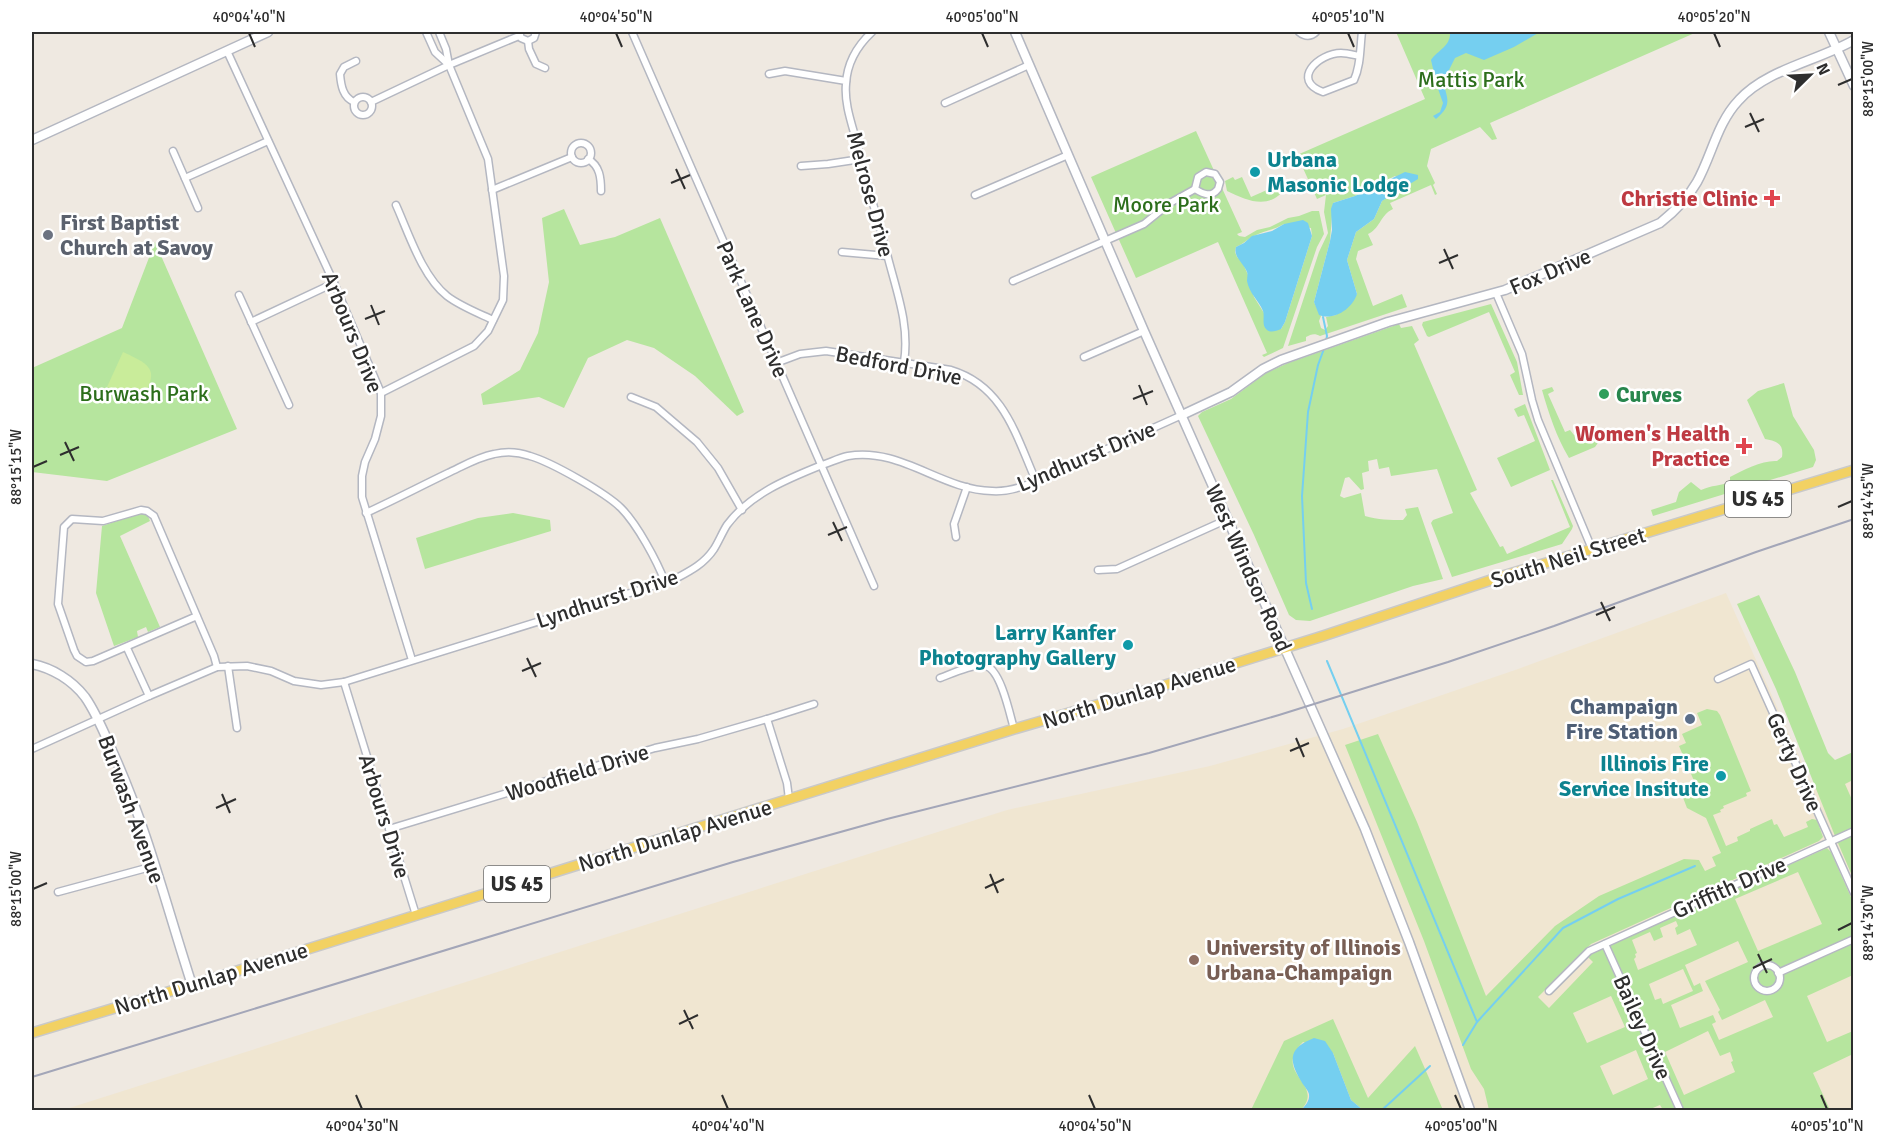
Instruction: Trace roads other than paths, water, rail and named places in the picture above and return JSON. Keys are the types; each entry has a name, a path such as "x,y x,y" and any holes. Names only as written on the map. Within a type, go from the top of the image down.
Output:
{"main road":[{"path":"32,140 268,32"},
{"name":"West Windsor Road","path":"1015,32 1365,829 1470,1110"},
{"path":"1829,32 1854,86"},
{"name":"Fox Drive","path":"1182,415 1231,392 1263,369 1281,360 1388,322 1496,293 1563,266 1660,222 1691,193 1701,175 1723,121 1746,93 1772,77 1854,40"},
{"name":"South Neil Street","path":"1284,648 1452,592 1854,470"},
{"name":"North Dunlap Avenue","path":"32,1033 1014,729 1284,648"},
{"name":"Burwash Avenue","path":"32,664 51,670 69,681 85,698 97,719 132,799 192,985"}],"street":[{"path":"426,32 435,51 449,66"},
{"path":"381,393 474,346 481,340 493,321 503,300 504,276 486,152 449,66 446,49 439,32"},
{"path":"371,102 519,34 523,40 528,41 534,38 536,32"},
{"name":"Park Lane Drive","path":"635,32 874,586"},
{"name":"Melrose Drive","path":"872,32 856,50 848,68 846,101 902,310 906,330 904,362"},
{"path":"1299,32 1307,36 1316,32"},
{"path":"1359,56 1340,52 1318,61 1312,65 1308,74 1310,83 1323,92 1354,80 1358,72 1362,32"},
{"path":"528,41 536,64 545,68"},
{"name":"Arbours Drive","path":"227,51 334,283 381,393 382,404 378,428 362,476 362,497 411,660"},
{"path":"354,102 344,93 340,74 344,67 356,61"},
{"path":"945,103 1029,65"},
{"path":"769,74 784,71 846,81"},
{"path":"358,98 368,98 372,107 369,112 362,115 355,111 354,102 358,98"},
{"path":"185,178 268,141"},
{"path":"583,143 590,150 588,159 580,163 572,157 571,152 574,146 583,143"},
{"path":"173,151 198,208"},
{"path":"975,195 1068,154"},
{"path":"492,190 572,157"},
{"path":"588,159 597,166 600,173 601,190"},
{"path":"801,166 861,159"},
{"path":"1014,281 1144,224 1176,199 1195,189"},
{"path":"396,205 427,271 438,287 457,302 493,321"},
{"path":"842,252 887,256"},
{"path":"251,322 334,283"},
{"path":"1496,293 1522,354 1538,420 1592,549"},
{"path":"239,295 289,405"},
{"path":"1084,357 1144,330"},
{"name":"Bedford Drive","path":"776,363 800,354 826,351 961,373 986,389 1003,409 1036,481"},
{"path":"632,397 656,407 697,442 718,468 742,510"},
{"name":"Lyndhurst Drive","path":"32,749 217,667 261,668 294,681 321,685 344,682 665,582 700,566 713,551 727,525 762,493 846,456 877,455 898,460 967,487 995,492 1036,481 1182,415"},
{"path":"366,513 493,454 508,452 528,455 601,493 622,509 636,528 665,582"},
{"path":"956,537 954,524 967,487"},
{"path":"198,616 127,648 89,662 77,656 57,598 64,527 72,519 103,521 141,510 151,513 198,616 217,667"},
{"path":"1098,570 1117,569 1228,519"},
{"path":"127,648 149,696"},
{"name":"Gerty Drive","path":"1718,679 1751,664 1854,893"},
{"path":"228,666 237,728"},
{"path":"940,678 978,666 987,666 993,670 1014,729"},
{"name":"Arbours Drive","path":"344,682 416,915"},
{"name":"Woodfield Drive","path":"389,829 655,748 698,739 814,704"},
{"path":"767,718 787,783 789,799"},
{"name":"Griffith Drive","path":"1549,991 1583,956 1605,944 1854,831"},
{"path":"58,892 154,866"},
{"path":"1778,973 1854,939"},
{"name":"Bailey Drive","path":"1605,944 1680,1110"},
{"path":"1764,965 1772,966 1778,973 1779,981 1771,990 1759,988 1754,981 1755,973 1764,965"}],"water":[{"path":"1450,32 1540,32 1484,60 1466,53 1455,58 1443,82 1447,106 1436,119 1433,116 1440,112 1443,103 1431,60 1446,44"},
{"path":"1405,172 1418,175 1418,179 1382,201 1374,219 1356,232 1347,260 1357,294 1355,299 1347,309 1336,315 1319,315 1314,302 1330,241 1333,203 1355,196"},
{"path":"1303,220 1308,223 1312,236 1285,322 1281,329 1269,331 1264,326 1263,311 1248,285 1247,272 1237,257 1236,247 1252,236 1272,231 1284,224"},
{"path":"1314,1038 1325,1041 1333,1053 1351,1100 1363,1110 1301,1110 1308,1101 1309,1094 1294,1066 1293,1055 1295,1050"}],"waterway":[{"path":"1323,317 1326,341"},
{"path":"1312,609 1306,583 1302,496 1308,412 1318,365 1325,346"},
{"path":"1327,661 1477,1022 1463,1045"},
{"path":"1477,1022 1563,928 1618,899 1695,866"},
{"path":"1382,1110 1430,1066"}],"railway":[{"path":"32,1077 733,862 887,819 1149,753 1279,715 1554,626 1756,552 1854,519"}],"place":[{"name":"Urbana Masonic Lodge","path":"1255,172"},
{"name":"Christie Clinic","path":"1772,198"},
{"name":"First Baptist Church at Savoy","path":"48,235"},
{"name":"Curves","path":"1604,394"},
{"name":"Women's Health Practice","path":"1744,446"},
{"name":"Larry Kanfer Photography Gallery","path":"1128,645"},
{"name":"Champaign Fire Station","path":"1690,719"},
{"name":"Illinois Fire Service Insitute","path":"1721,776"},
{"name":"University of Illinois Urbana-Champaign","path":"1194,960"}],"park label":[{"name":"Mattis Park","path":"1471,79"},
{"name":"Moore Park","path":"1166,204"},
{"name":"Burwash Park","path":"144,393"}]}
